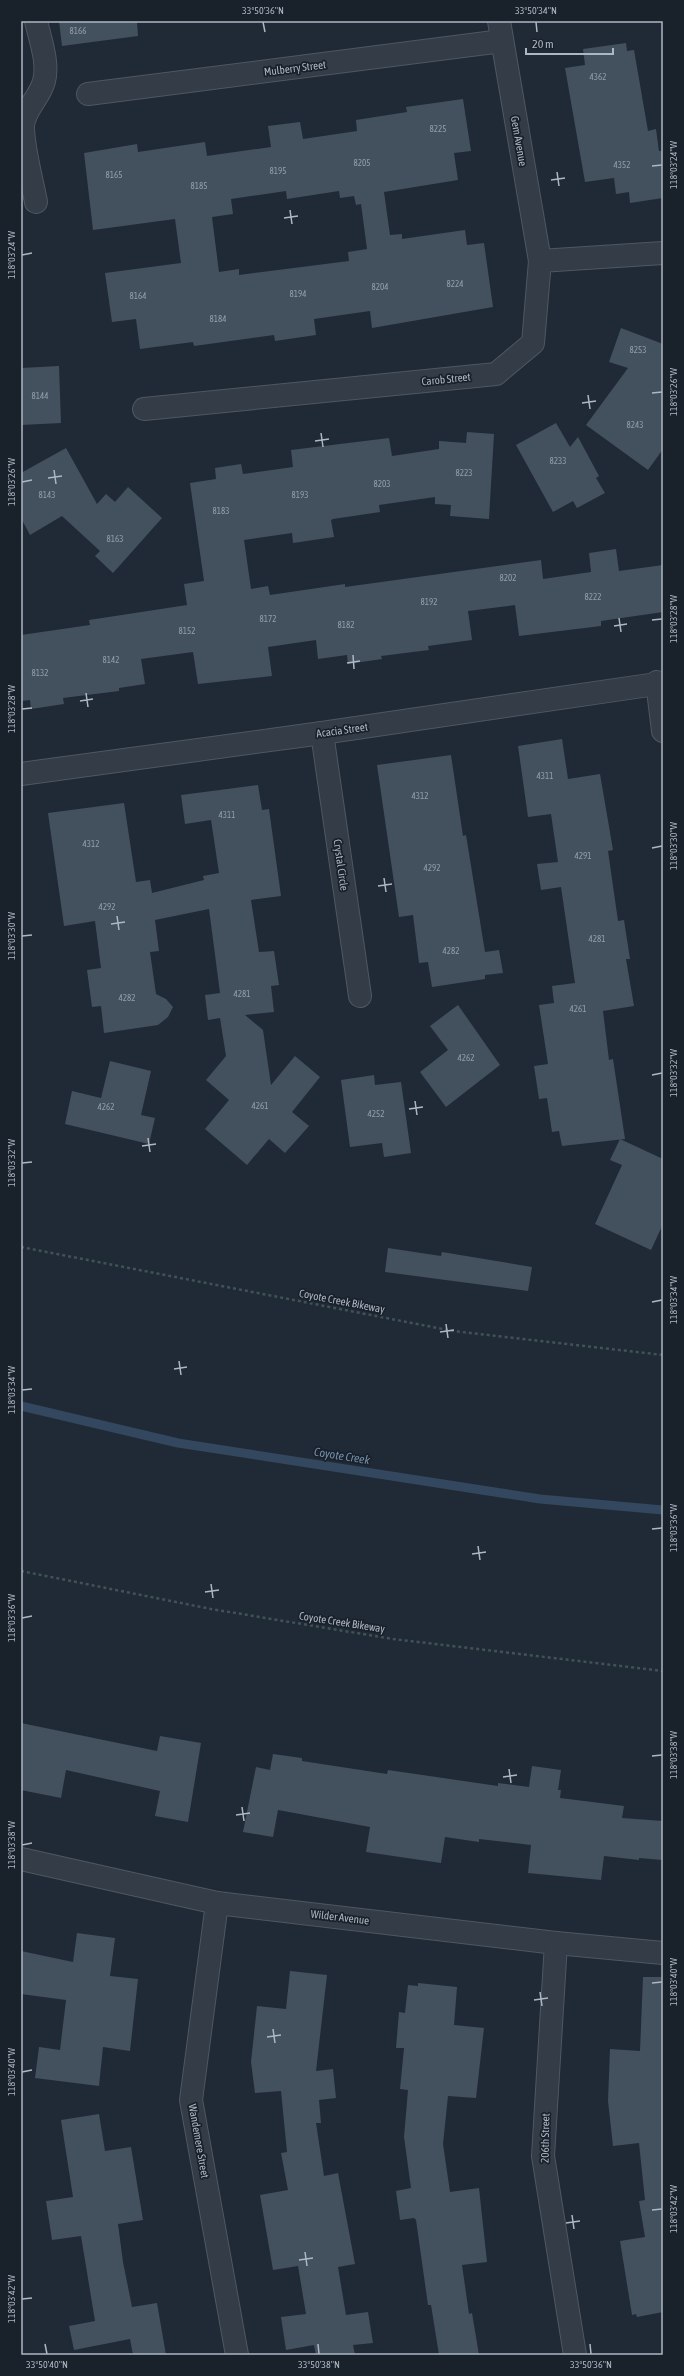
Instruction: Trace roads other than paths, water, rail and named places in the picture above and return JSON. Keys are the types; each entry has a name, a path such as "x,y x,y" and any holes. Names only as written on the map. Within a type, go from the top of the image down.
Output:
{"street":[{"path":"36,21 45,69 44,82 33,104 24,115 23,128 36,202"},
{"name":"Mulberry Street","path":"88,94 500,31"},
{"name":"Gem Avenue","path":"500,31 540,261"},
{"path":"540,261 663,253"},
{"name":"Carob Street","path":"144,409 496,374 533,343 540,261"},
{"path":"660,682 663,731"},
{"name":"Acacia Street","path":"21,774 322,733 660,682"},
{"name":"Crystal Circle","path":"322,733 360,996"},
{"name":"Wilder Avenue","path":"21,1858 217,1903 556,1943 663,1953"},
{"name":"Wandemere Street","path":"217,1903 191,2100 237,2355"},
{"name":"206th Street","path":"556,1943 543,2156 575,2355"}],"waterway":[{"name":"Coyote Creek","path":"21,1406 178,1443 540,1499 663,1510"}]}
